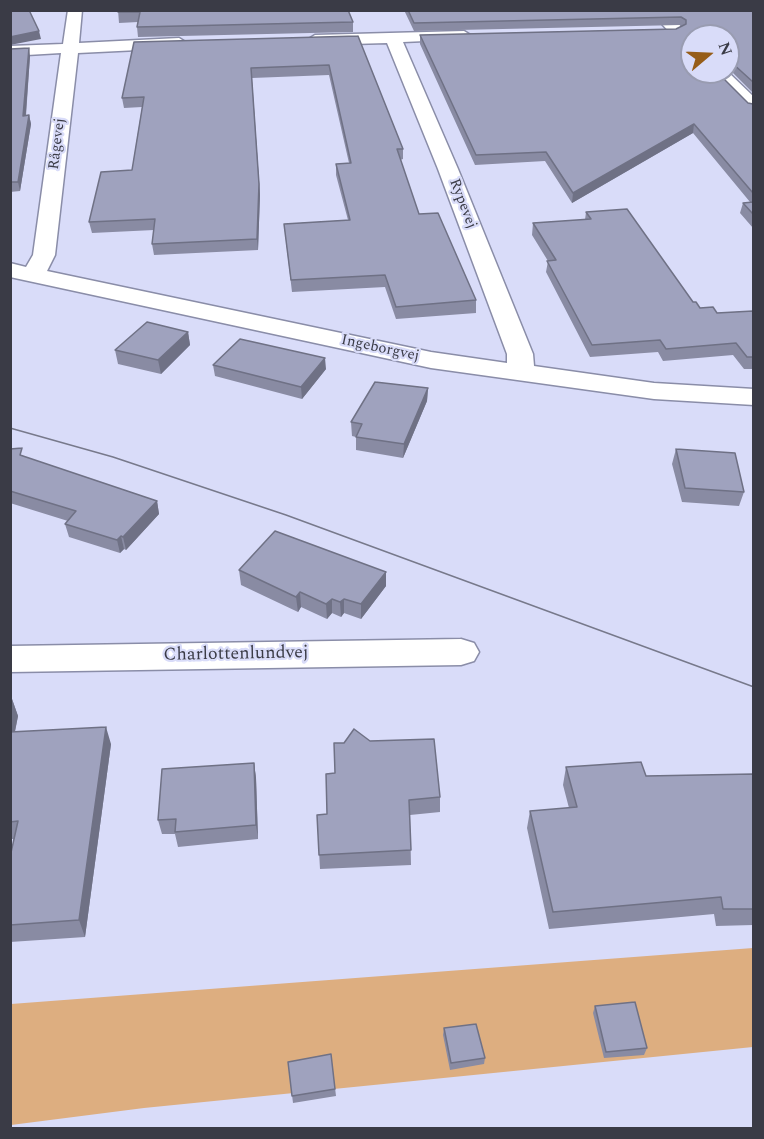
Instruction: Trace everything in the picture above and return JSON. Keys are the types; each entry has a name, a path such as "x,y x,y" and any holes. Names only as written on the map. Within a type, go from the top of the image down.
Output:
{"street":[{"name":"Rågevej","path":"22,272 44,255 75,10"},
{"path":"656,10 680,35"},
{"path":"652,31 675,30"},
{"path":"304,40 475,36"},
{"name":"Rypevej","path":"393,38 448,169 520,354 521,374"},
{"path":"10,51 70,46 200,43"},
{"path":"730,84 753,107"},
{"name":"Ingeborgvej","path":"22,272 431,360 654,391 753,397"},
{"name":"Charlottenlundvej","path":"10,659 460,652"}],"shaded area":[{"path":"753,948 753,1047 144,1108 11,1125 11,1004"}],"building":[{"path":"10,10 29,10 39,31 10,37"},
{"path":"118,10 348,10 353,22 137,27 140,12 118,12"},
{"path":"408,10 753,10 753,82 740,70 740,24 686,24 686,20 681,17 414,23"},
{"path":"680,27 680,84 729,84 748,103 753,104 753,193 694,124 573,193 546,152 476,155 420,35 676,29"},
{"path":"358,36 403,149 397,149 419,214 438,213 476,300 396,307 385,275 291,280 284,224 350,220 336,164 351,163 329,65 251,68 259,184 257,239 152,244 155,219 89,222 101,172 132,170 144,97 122,98 134,42"},
{"path":"29,48 23,116 29,115 18,182 10,182 10,49"},
{"path":"753,202 753,214 743,203"},
{"path":"627,209 693,302 696,302 700,308 713,307 717,313 753,311 753,357 747,357 736,343 666,349 660,340 592,345 547,261 556,260 533,223 591,219 586,212"},
{"path":"147,322 188,332 158,360 115,350"},
{"path":"240,339 325,358 301,387 213,365"},
{"path":"375,382 428,388 404,444 356,437 362,424 351,422"},
{"path":"22,448 20,455 157,501 123,537 117,540 65,524 76,511 10,491 10,449"},
{"path":"676,449 735,453 744,492 685,488"},
{"path":"275,531 386,572 361,604 344,599 340,602 332,599 326,604 300,592 296,597 239,570"},
{"path":"106,727 79,920 10,925 10,857 18,821 10,822 10,732"},
{"path":"354,729 370,741 434,739 440,797 409,800 411,850 319,855 317,815 327,814 326,774 335,773 334,743 344,743"},
{"path":"641,762 646,776 753,774 753,909 723,909 721,897 553,912 530,811 577,807 566,767"},
{"path":"254,763 256,825 175,832 176,819 158,820 162,769"},
{"path":"635,1002 647,1048 606,1052 595,1006"},
{"path":"476,1024 485,1058 451,1063 444,1028"},
{"path":"331,1054 335,1089 292,1096 288,1062"}],"tram line":[{"path":"10,428 113,457 286,515 754,687"}]}
